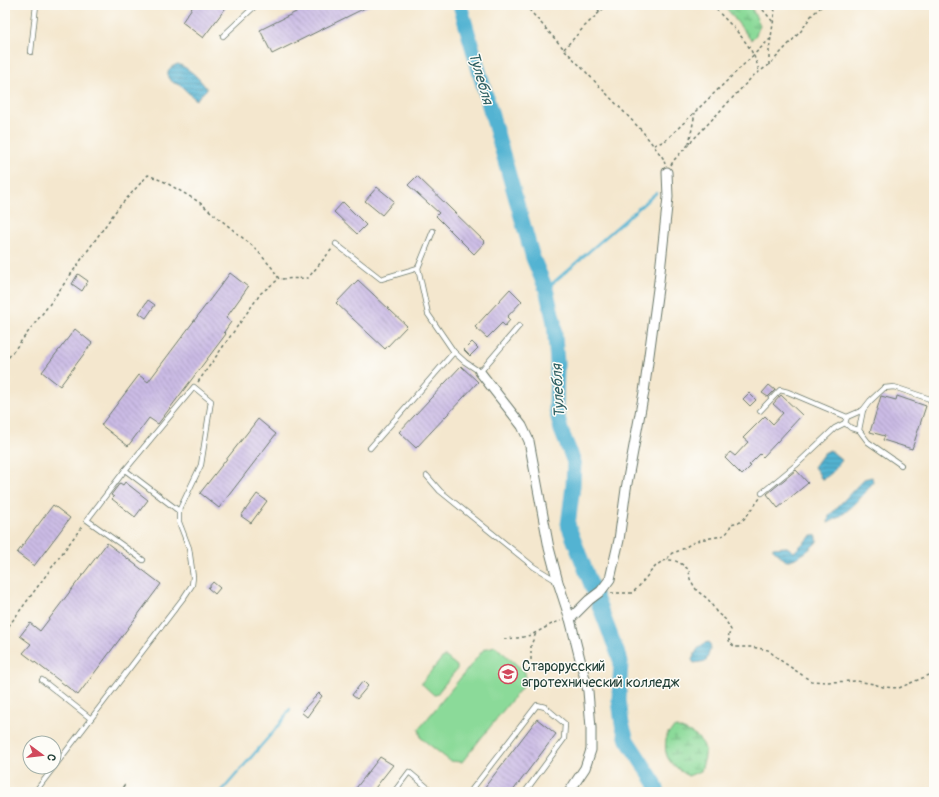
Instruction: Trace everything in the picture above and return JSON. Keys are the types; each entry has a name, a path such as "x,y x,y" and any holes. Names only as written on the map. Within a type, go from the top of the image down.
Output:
{"street":[{"path":"570,619 589,600 601,591 610,579 619,540 626,489 644,392 659,281 668,197 667,172"},
{"path":"480,372 522,426 529,441 549,548 570,619 588,691 591,728 590,750 586,768 569,792"}],"lane":[{"path":"31,52 36,5"},
{"path":"223,36 255,6 259,5"},
{"path":"434,231 418,268 428,314 454,352 465,362 480,372 519,326"},
{"path":"336,244 380,279 418,268"},
{"path":"370,448 454,352"},
{"path":"62,756 192,585 193,577 190,548 179,522 179,511 201,465 211,401 194,387 125,470 87,520 143,560"},
{"path":"859,430 863,410 870,400 884,388 894,387 934,400"},
{"path":"760,411 780,390 847,416 863,410"},
{"path":"762,493 796,465 835,428 845,423 847,416"},
{"path":"845,423 851,428 859,430 868,442 901,464"},
{"path":"125,470 179,511"},
{"path":"427,476 440,491 534,567 558,582"},
{"path":"42,680 90,718"},
{"path":"470,792 537,705 545,707 565,724 564,739 525,792"},
{"path":"394,792 409,772 428,788"},
{"path":"35,792 48,775"}],"path":[{"path":"526,5 564,49 654,145 663,158 667,172"},
{"path":"594,5 600,12"},
{"path":"564,49 607,5"},
{"path":"712,5 748,44 759,72"},
{"path":"759,5 773,22"},
{"path":"769,65 770,39 775,11 772,5"},
{"path":"667,172 674,160 728,102 759,72 769,65 801,31 811,16 823,5"},
{"path":"654,145 665,141 770,39"},
{"path":"689,144 695,113"},
{"path":"5,362 118,208 148,174 199,202 255,248 273,269 279,279"},
{"path":"194,387 260,293 279,279 308,278 336,244"},
{"path":"601,591 632,593 650,571 659,563 667,559 672,553 683,550 696,542 724,535 728,532 731,524 741,522 745,519 750,510 758,502 762,493"},
{"path":"5,631 87,520"},
{"path":"667,559 672,559 689,570 690,579 697,591 708,599 717,613 725,619 731,630 728,637 730,643 735,647 752,647 768,650 811,681 856,681 882,687 899,688 934,673"},
{"path":"504,639 522,638 536,633 556,622 570,619"},
{"path":"531,660 531,646 536,633"},
{"path":"119,792 125,784"}],"green space":[{"path":"724,5 749,5 751,7 760,25 756,35 751,40"},
{"path":"495,646 525,672 526,682 462,762 450,761 421,738 419,729 484,649"},
{"path":"443,657 446,657 457,666 457,669 436,695 434,695 422,684 422,682"},
{"path":"675,727 696,736 703,744 705,749 705,757 701,771 688,776 668,759 666,755 667,734"}],"water":[{"path":"178,64 194,74 207,89 196,100 180,85 174,83 168,78 168,72 170,69"},
{"path":"830,450 842,460 831,474 822,479 814,467 824,453"},
{"path":"872,477 873,482 859,500 835,520 828,523 829,516 864,479"},
{"path":"812,535 817,536 817,542 803,554 791,560 786,561 772,548 787,547 794,552"},
{"path":"709,642 711,647 706,661 694,663 692,660 698,648"}],"building":[{"path":"194,5 228,5 203,38 182,22"},
{"path":"310,5 371,5 272,54 260,30"},
{"path":"417,176 485,242 474,254 436,216 439,213 408,185"},
{"path":"377,187 394,201 382,215 365,201"},
{"path":"343,202 366,225 357,234 334,212"},
{"path":"230,273 248,287 226,318 231,322 224,332 226,334 158,424 149,418 128,446 101,425 139,375 148,382"},
{"path":"78,274 88,281 82,291 72,284"},
{"path":"358,280 407,326 385,349 336,303"},
{"path":"510,289 522,301 507,317 510,320 505,326 502,323 487,338 475,327"},
{"path":"148,300 155,305 146,318 139,313"},
{"path":"75,329 92,343 60,386 42,372"},
{"path":"472,342 478,348 470,356 464,350"},
{"path":"461,366 478,382 416,448 399,432"},
{"path":"769,385 775,390 768,397 762,393"},
{"path":"749,393 756,400 750,406 743,399"},
{"path":"781,395 802,415 763,457 760,454 749,465 751,466 742,475 725,458 730,452 735,456 748,442 743,438 765,416 773,424 783,413 773,404"},
{"path":"881,396 896,400 897,396 926,406 912,449 883,440 885,436 870,432"},
{"path":"258,419 276,434 219,508 200,493"},
{"path":"796,470 808,483 778,508 767,494"},
{"path":"125,482 148,500 135,517 112,499 114,497 111,495 120,483 123,485"},
{"path":"257,494 267,501 251,523 241,516"},
{"path":"53,505 70,518 34,566 17,553"},
{"path":"107,543 161,584 78,695 23,653 31,644 20,636 30,623 40,631"},
{"path":"213,582 220,588 215,594 208,588"},
{"path":"363,681 368,686 357,699 352,695"},
{"path":"319,693 322,696 307,717 301,712"},
{"path":"537,719 556,734 512,792 481,792"},
{"path":"380,757 393,765 372,792 353,792"}],"waterway":[{"name":"Тулебля","path":"460,5 533,258 546,289 554,322 557,363 556,409 561,430 574,462 573,486 568,525 621,662 619,700 622,724 627,740 655,783 658,792"},
{"path":"546,289 656,193"},
{"path":"221,792 280,724 290,709"}],"place":[{"name":"Старорусский агротехнический колледж","path":"508,674"}]}
